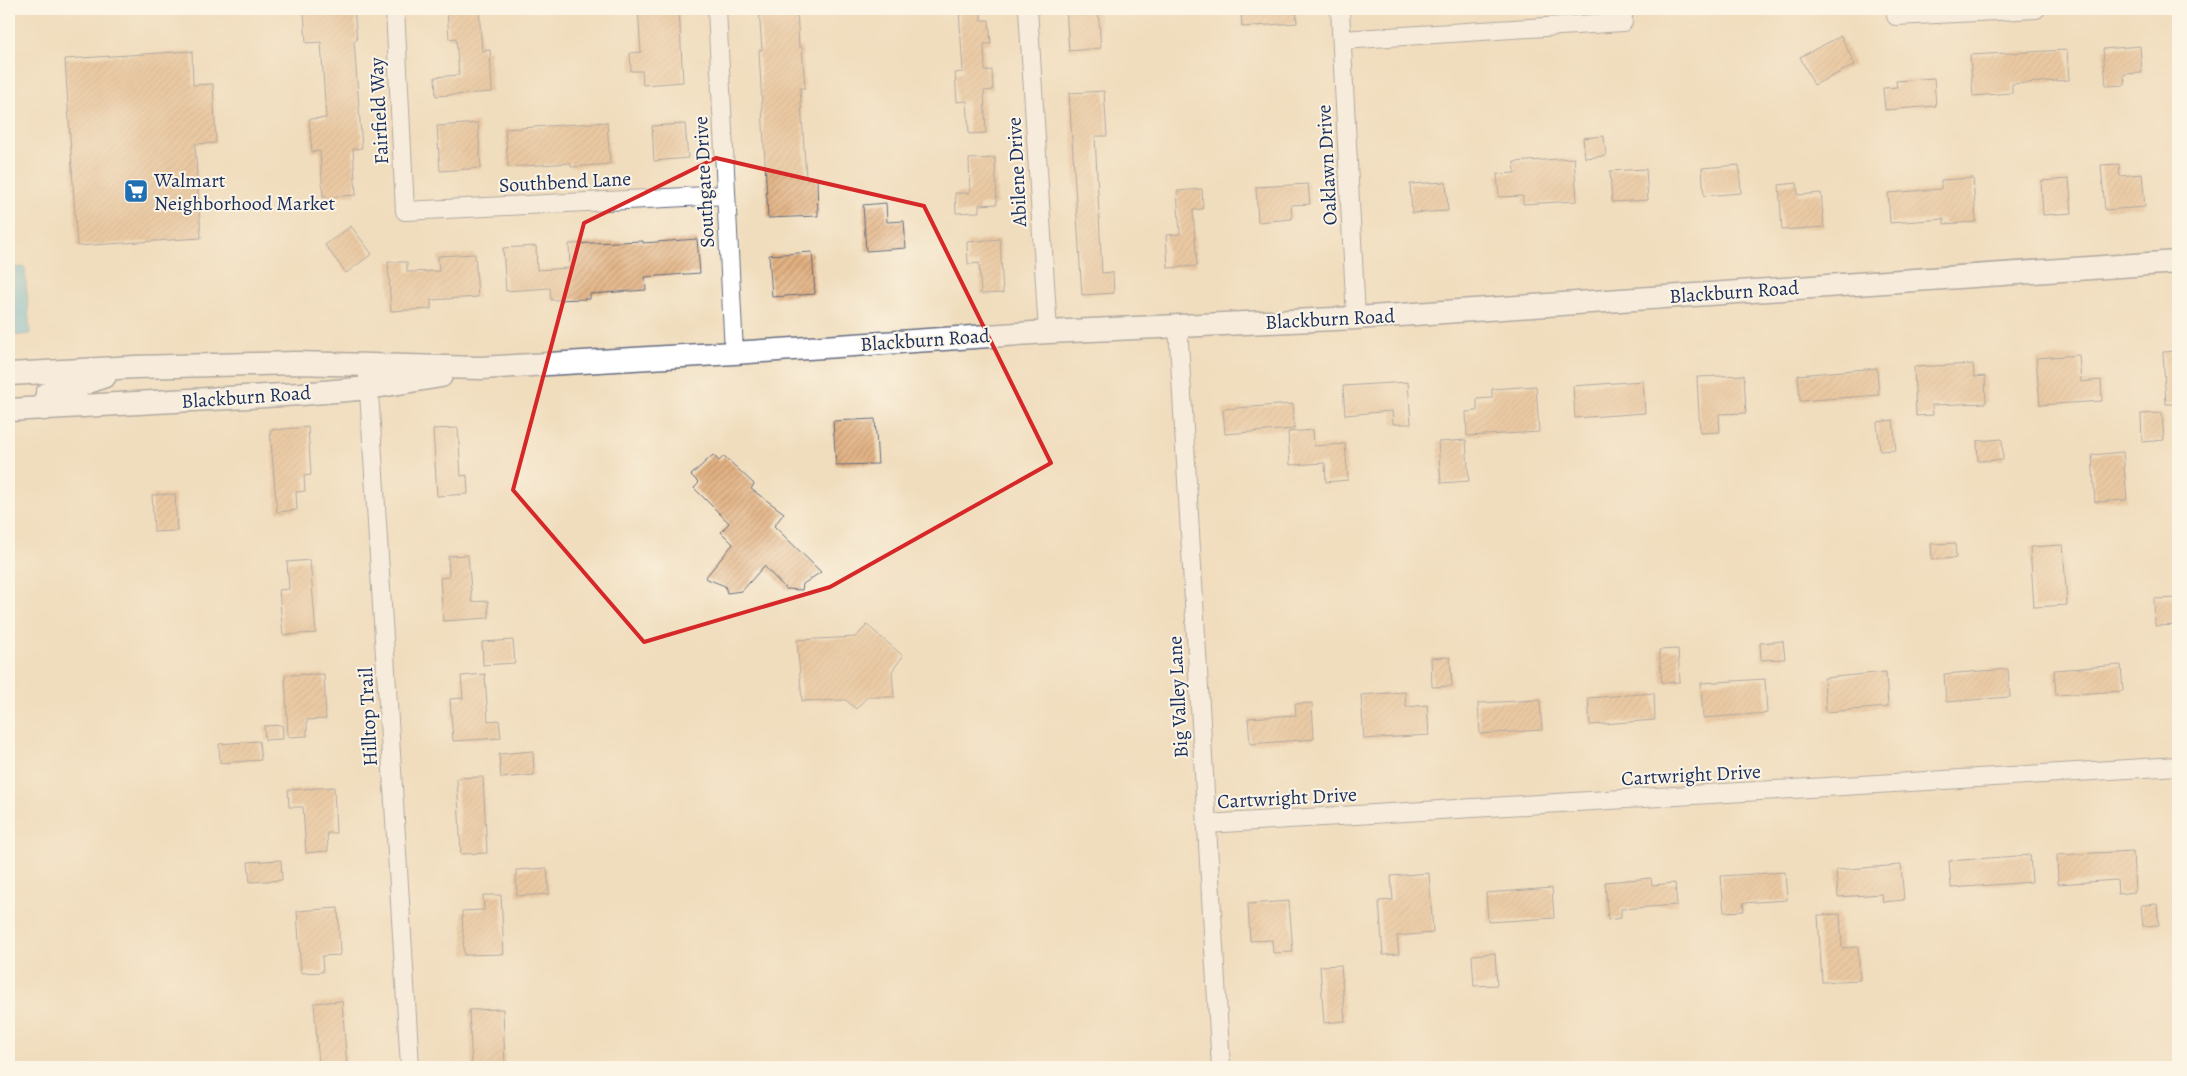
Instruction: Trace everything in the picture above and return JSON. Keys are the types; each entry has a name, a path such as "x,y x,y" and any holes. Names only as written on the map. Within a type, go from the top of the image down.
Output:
{"main road":[{"name":"Blackburn Road","path":"9,374 135,367 296,363 481,368 1048,332 1356,318 2178,262"},
{"path":"214,365 214,399"},
{"path":"44,409 45,398 53,391 75,387 135,367"},
{"name":"Blackburn Road","path":"9,410 214,399 369,388 481,368"}],"street":[{"name":"Fairfield Way","path":"395,9 405,211"},
{"name":"Southgate Drive","path":"717,9 734,353"},
{"name":"Abilene Drive","path":"1028,9 1048,332"},
{"name":"Oaklawn Drive","path":"1340,9 1356,318"},
{"path":"1342,40 1623,22 1623,9"},
{"path":"1896,16 2036,9"},
{"name":"Southbend Lane","path":"405,211 726,195"},
{"name":"Big Valley Lane","path":"1178,325 1221,1067"},
{"name":"Hilltop Trail","path":"368,365 410,1067"},
{"name":"Cartwright Drive","path":"1206,824 2178,766"}],"highlighted area":[{"path":"716,158 924,206 1051,463 830,587 644,642 513,490 584,223"}],"water":[{"path":"25,267 30,334 9,336 9,268"}],"building":[{"path":"354,9 357,40 354,40 362,148 353,149 356,195 323,197 320,151 312,152 309,119 326,118 321,42 306,43 304,11"},
{"path":"447,9 479,9 482,51 490,50 492,92 436,96 435,77 459,75 456,38 449,39"},
{"path":"638,9 679,9 683,82 643,85 642,71 631,71 630,53 641,52"},
{"path":"759,9 797,9 799,47 802,47 805,88 800,88 806,178 817,178 818,216 768,218 759,50 762,50"},
{"path":"959,9 981,9 981,20 989,20 991,44 984,44 985,71 992,70 993,90 984,91 986,133 969,134 967,101 957,102 955,73 963,72"},
{"path":"1066,9 1098,9 1101,48 1069,51"},
{"path":"1241,9 1296,9 1297,23 1242,27"},
{"path":"1841,36 1855,65 1814,85 1800,57"},
{"path":"2140,46 2142,73 2124,74 2125,85 2106,86 2103,49"},
{"path":"2067,50 2069,80 2012,84 2012,93 1973,96 1970,55"},
{"name":"Walmart Neighborhood Market","path":"192,51 193,85 213,84 216,143 195,144 201,238 77,246 65,59"},
{"path":"1934,78 1936,106 1885,110 1883,88 1897,87 1896,81"},
{"path":"1104,91 1107,136 1095,136 1102,273 1113,272 1114,293 1082,295 1069,93"},
{"path":"607,122 610,164 571,167 571,163 508,167 505,129"},
{"path":"478,123 481,168 440,171 437,126"},
{"path":"685,124 688,158 654,161 652,126"},
{"path":"1604,136 1606,156 1585,158 1583,138"},
{"path":"995,158 997,204 979,205 979,212 956,213 955,193 970,193 969,159"},
{"path":"1574,158 1577,201 1523,204 1523,196 1499,197 1497,174 1515,173 1514,162"},
{"path":"2119,164 2120,176 2142,174 2145,207 2105,210 2101,165"},
{"path":"1739,165 1741,193 1704,196 1702,168"},
{"path":"1646,169 1648,200 1612,202 1610,171"},
{"path":"1973,178 1976,222 1944,224 1944,219 1890,223 1888,193 1941,189 1941,180"},
{"path":"2069,179 2072,213 2043,215 2041,181"},
{"path":"1446,182 1448,211 1412,213 1410,184"},
{"path":"1797,183 1798,195 1821,193 1824,227 1782,230 1779,185"},
{"path":"1308,184 1310,204 1291,205 1292,219 1258,222 1256,187"},
{"path":"1202,189 1203,209 1193,210 1197,266 1168,268 1166,235 1180,234 1177,191"},
{"path":"886,203 887,222 904,221 906,248 866,251 863,205"},
{"path":"351,226 372,254 346,273 325,245"},
{"path":"697,239 700,273 645,277 646,290 590,294 590,299 551,300 550,288 506,291 503,248 536,246 537,270 570,268 569,244 643,241 643,243"},
{"path":"1000,239 1003,293 981,294 979,263 968,264 967,242"},
{"path":"812,252 815,294 772,297 769,255"},
{"path":"475,254 478,297 431,300 431,309 391,311 388,262 407,262 407,272 439,271 438,256"},
{"path":"2178,351 2178,404 2166,404 2163,352"},
{"path":"2079,355 2081,382 2101,380 2102,401 2040,405 2036,358"},
{"path":"1973,364 1974,377 1985,376 1986,403 1932,405 1933,415 1916,416 1914,367"},
{"path":"1877,368 1879,395 1800,401 1798,375"},
{"path":"1744,375 1746,413 1719,414 1720,432 1700,433 1697,377"},
{"path":"1643,381 1645,413 1575,418 1573,386"},
{"path":"1408,382 1411,424 1393,424 1392,411 1345,415 1343,386"},
{"path":"1536,386 1539,432 1467,436 1466,412 1477,411 1477,399 1492,398 1492,389"},
{"path":"1293,404 1294,429 1225,434 1223,409"},
{"path":"2162,413 2164,440 2142,442 2141,414"},
{"path":"875,419 878,464 836,465 833,421"},
{"path":"1893,420 1896,450 1880,451 1877,422"},
{"path":"308,427 311,475 304,476 305,491 296,492 297,510 277,512 270,430"},
{"path":"458,428 461,476 467,475 468,494 437,496 433,429"},
{"path":"1313,430 1314,446 1345,444 1348,480 1326,482 1325,463 1290,465 1288,432"},
{"path":"2002,439 2003,460 1978,461 1977,441"},
{"path":"1466,440 1469,481 1441,483 1438,442"},
{"path":"2123,452 2127,500 2095,502 2092,455"},
{"path":"713,455 719,461 724,456 754,484 751,489 784,513 774,526 821,572 803,584 802,590 786,589 764,566 742,591 727,593 725,586 705,578 733,544 721,532 729,523 694,488 699,483 691,475"},
{"path":"175,494 177,531 154,532 152,495"},
{"path":"1955,543 1956,558 1932,560 1931,544"},
{"path":"2063,545 2067,605 2034,607 2030,547"},
{"path":"468,555 472,602 488,601 489,618 443,621 440,578 449,577 448,556"},
{"path":"310,560 316,633 283,635 279,590 289,589 287,562"},
{"path":"2178,598 2178,625 2155,626 2154,599"},
{"path":"867,625 903,656 892,671 894,697 867,697 856,709 846,700 802,701 797,640 856,637"},
{"path":"513,640 515,663 483,665 482,642"},
{"path":"1783,641 1785,659 1761,660 1760,643"},
{"path":"1678,649 1680,682 1662,683 1659,650"},
{"path":"1450,657 1452,686 1432,687 1431,658"},
{"path":"2121,665 2123,691 2056,695 2054,670"},
{"path":"2008,669 2010,697 1946,702 1944,674"},
{"path":"1886,672 1888,707 1826,712 1824,678"},
{"path":"324,674 326,719 307,720 307,736 288,737 285,675"},
{"path":"485,674 488,721 499,720 501,738 453,741 450,699 463,698 461,676"},
{"path":"1765,679 1767,713 1703,718 1701,683"},
{"path":"1405,692 1406,707 1427,705 1429,735 1364,739 1361,695"},
{"path":"1654,693 1655,720 1590,725 1588,698"},
{"path":"1540,700 1542,730 1480,734 1478,703"},
{"path":"1312,703 1314,739 1250,744 1248,718 1296,715 1295,704"},
{"path":"282,725 283,739 265,740 264,726"},
{"path":"259,741 261,760 220,763 219,744"},
{"path":"533,751 534,775 501,778 499,754"},
{"path":"483,777 487,853 461,854 457,778"},
{"path":"334,787 336,833 327,833 328,851 306,853 303,807 289,807 288,790"},
{"path":"2133,851 2135,892 2118,894 2117,880 2058,884 2057,855"},
{"path":"2030,855 2032,882 1951,888 1949,861"},
{"path":"281,860 282,880 250,882 248,862"},
{"path":"1901,865 1904,900 1883,902 1882,894 1838,897 1836,870"},
{"path":"547,868 549,894 517,896 516,870"},
{"path":"1785,872 1787,900 1743,903 1744,911 1724,912 1721,876"},
{"path":"1429,873 1433,933 1397,936 1399,954 1383,955 1379,901 1393,900 1391,876"},
{"path":"1651,878 1652,885 1675,883 1677,905 1621,909 1621,918 1608,920 1605,882"},
{"path":"1552,888 1554,918 1488,922 1486,893"},
{"path":"483,895 501,895 504,954 464,955 462,911 484,910"},
{"path":"1289,901 1293,952 1273,953 1272,940 1250,941 1248,904"},
{"path":"2157,904 2159,925 2143,926 2141,905"},
{"path":"338,908 340,955 322,956 323,972 301,973 297,911"},
{"path":"1840,914 1842,948 1858,947 1860,980 1822,982 1818,915"},
{"path":"1495,953 1497,985 1474,986 1472,955"},
{"path":"1341,965 1345,1021 1324,1023 1320,966"},
{"path":"342,1001 347,1067 319,1067 314,1003"},
{"path":"503,1009 505,1067 472,1067 469,1010"}],"place":[{"name":"Walmart Neighborhood Market","path":"136,191"}]}
